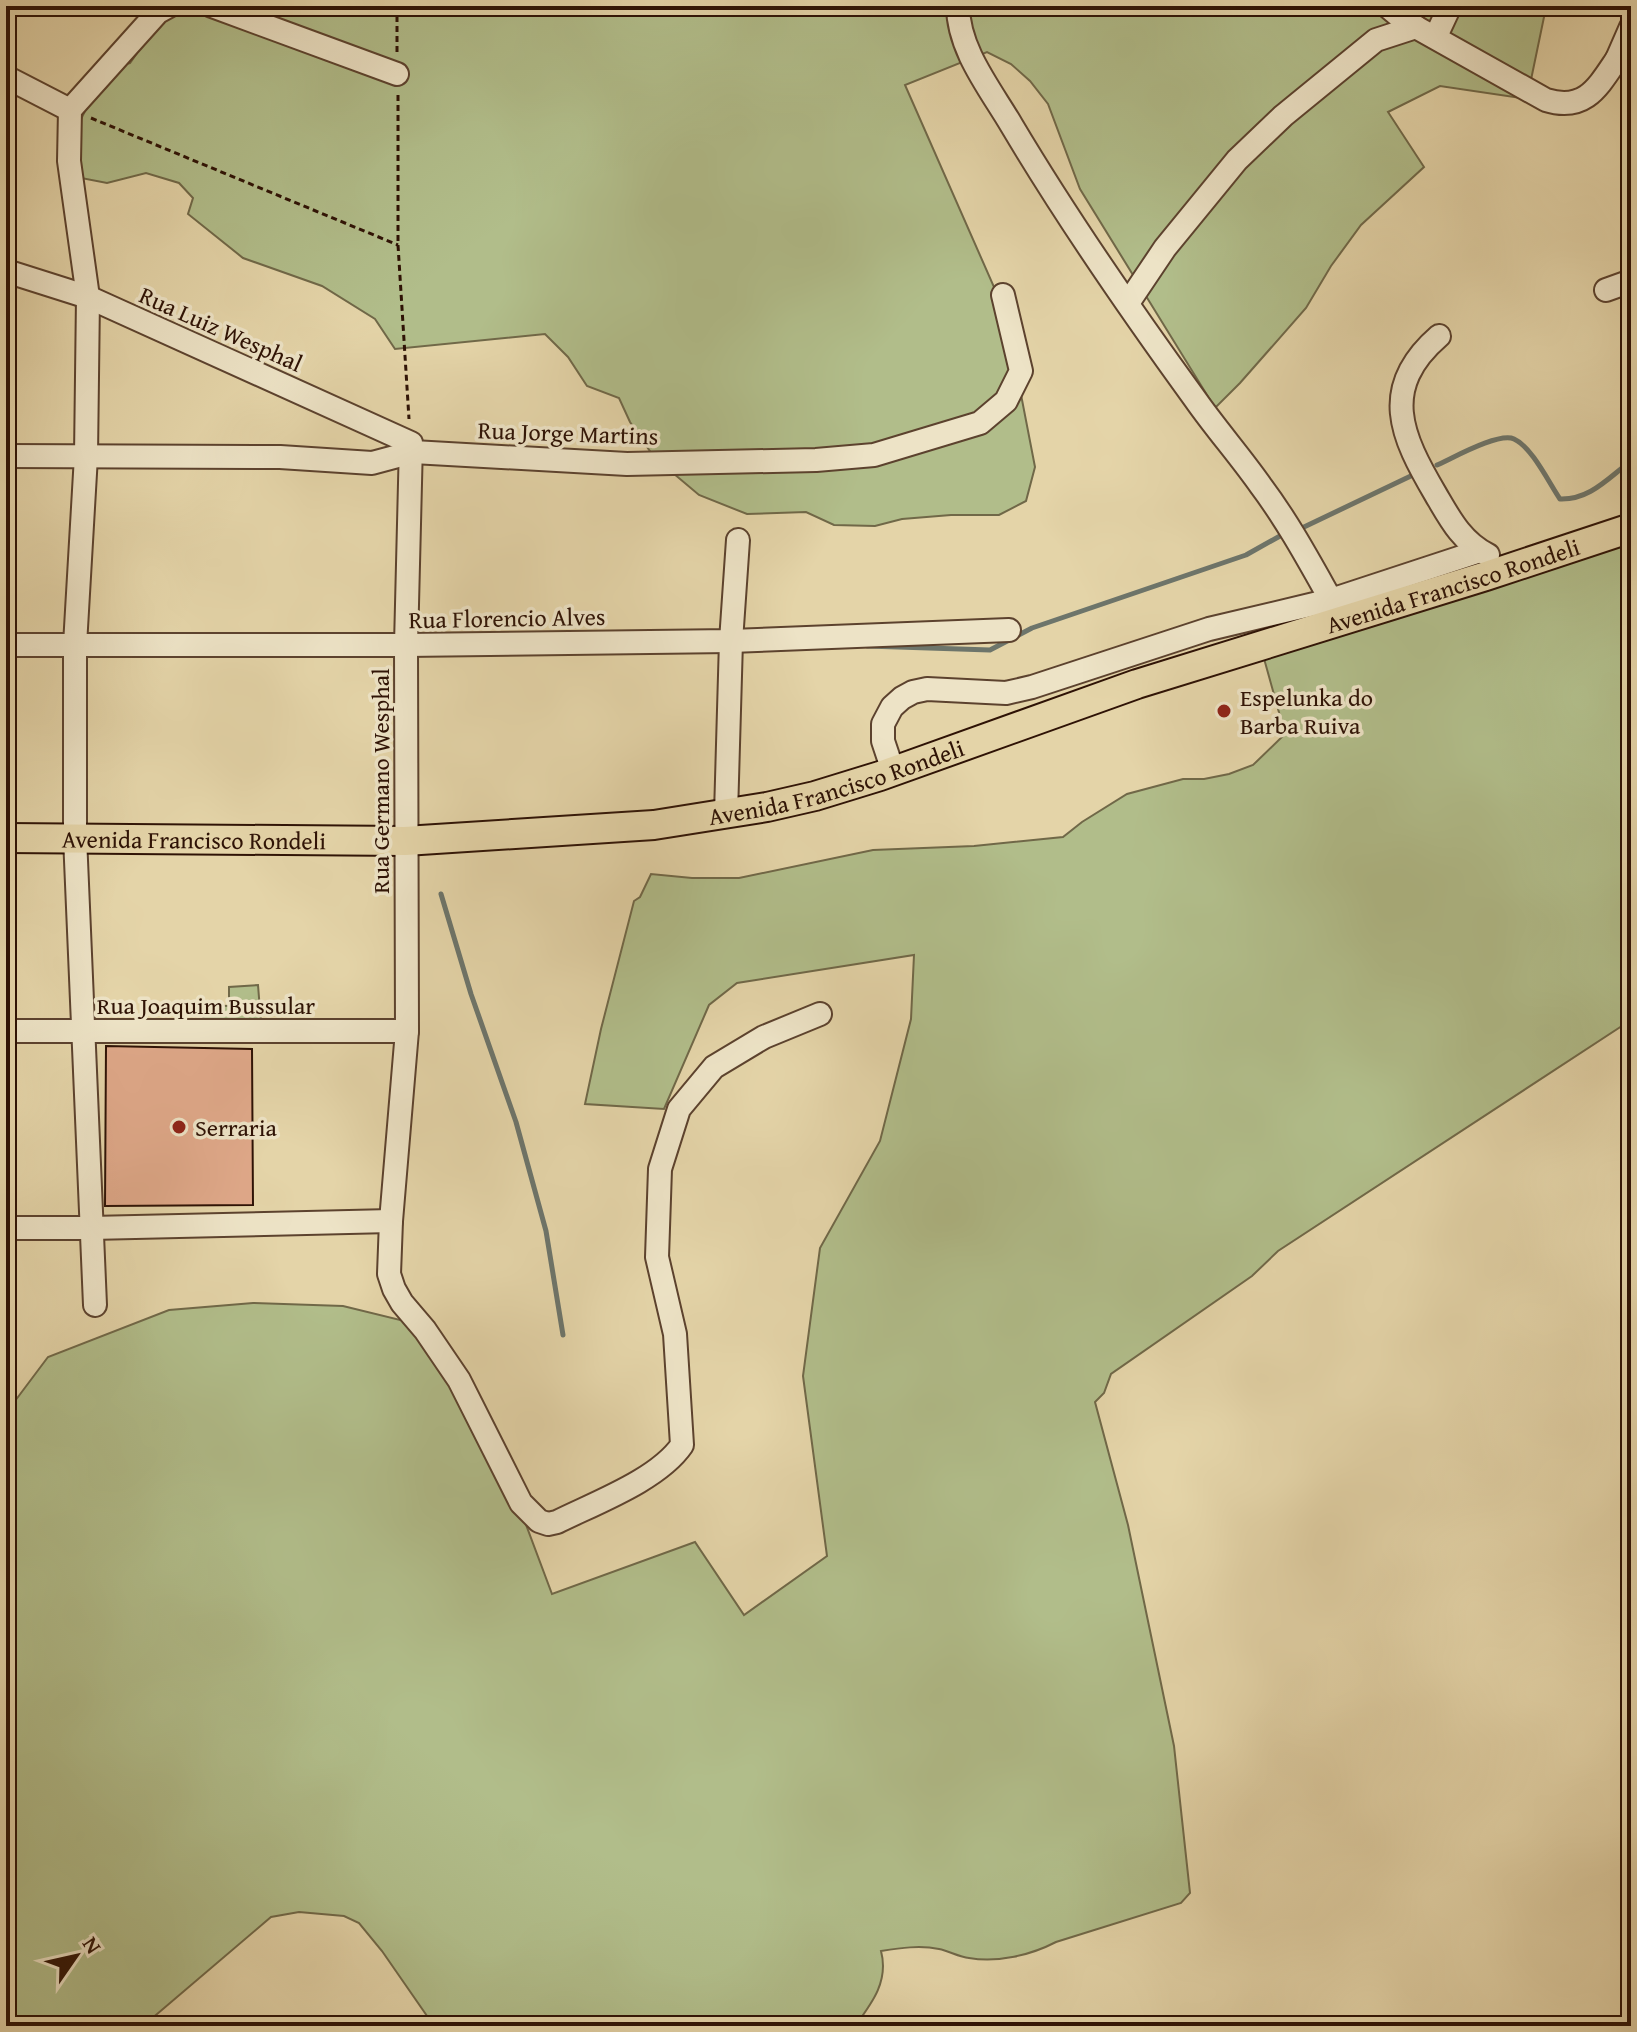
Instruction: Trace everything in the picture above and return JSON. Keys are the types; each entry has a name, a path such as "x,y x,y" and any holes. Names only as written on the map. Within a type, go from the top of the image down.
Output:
{"main road":[{"name":"Avenida Francisco Rondeli","path":"6,838 405,841 654,825 726,814 815,796 1137,684 1623,535"}],"street":[{"path":"95,1305 75,837 75,645 86,456 88,297 69,161 70,110 158,12 169,6"},
{"path":"212,6 397,74"},
{"path":"958,6 958,19 976,66 1050,189 1196,401 1262,487 1331,600"},
{"path":"1376,40 1384,6 1546,100 1561,105 1575,103 1588,96 1624,62 1631,27"},
{"path":"1128,303 1165,248 1237,160 1283,116 1376,40 1426,32 1450,6"},
{"path":"6,77 70,110"},
{"name":"Rua Luiz Wesphal","path":"6,271 88,297 412,448"},
{"path":"1606,290 1631,281"},
{"name":"Rua Jorge Martins","path":"6,456 280,457 372,463 412,448 627,464 816,460 874,455 980,423 1006,401 1021,371 1003,295"},
{"path":"1439,336 1418,354 1402,393 1402,418 1408,443 1418,465 1464,538 1480,551 1514,568"},
{"name":"Rua Germano Wesphal","path":"412,448 406,645 407,1031 389,1274 394,1289 459,1380 521,1503 531,1516 548,1524 557,1522 627,1487 672,1460 682,1445 675,1334 657,1257 660,1169 679,1109 714,1067 764,1037 820,1014"},
{"path":"726,814 731,641 738,540"},
{"path":"893,771 883,741 883,724 892,707 913,692 927,689 1006,693 1032,687 1209,629 1331,600 1480,551"},
{"name":"Rua Florencio Alves","path":"6,645 731,641 1009,630"},
{"name":"Rua Joaquim Bussular","path":"6,1031 407,1031"},
{"path":"6,1228 391,1221"}],"path":[{"path":"397,6 398,245 412,448"},
{"path":"70,110 398,245"}],"green space":[{"path":"147,6 1549,6 1527,99 1440,86 1388,112 1424,167 1361,225 1306,308 1215,408 1080,189 1048,104 1030,81 1011,64 987,52 905,85 1005,312 1035,467 1026,501 999,515 902,519 875,526 834,525 806,512 747,514 699,495 654,457 630,422 619,398 587,386 568,357 545,334 395,349 375,319 322,286 243,258 188,214 193,198 179,183 146,173 107,183 81,178 81,119 96,89 113,67 130,63 137,53"},
{"path":"1631,538 1631,1020 1278,1251 1252,1276 1111,1374 1104,1393 1095,1402 1128,1525 1174,1746 1190,1893 1181,1903 1003,1959 969,1958 925,1947 881,1951 881,1982 855,2026 434,2026 359,1923 344,1916 299,1912 271,1917 143,2026 6,2026 6,1413 48,1357 169,1310 253,1303 343,1306 425,1326 510,1482 552,1594 695,1542 744,1615 827,1556 803,1376 820,1248 880,1141 911,1019 914,955 737,983 709,1005 664,1109 585,1104 634,901 640,897 651,874 739,878 873,850 974,846 1063,837 1127,794 1183,779 1229,774 1253,765 1285,734 1263,655"},
{"path":"258,985 261,1023 204,1027 203,1005 229,1006 229,987"}],"building":[{"name":"Serraria","path":"106,1046 252,1049 253,1205 105,1206"}],"waterway":[{"path":"1437,465 1487,442 1514,439 1534,457 1560,499 1590,492 1631,461"},
{"path":"1304,527 1415,474"},
{"path":"867,646 990,650 1032,628 1246,555 1280,536"},
{"path":"441,894 471,994 516,1122 546,1231 563,1335"}],"place":[{"name":"Espelunka do Barba Ruiva","path":"1224,711"},
{"name":"Serraria","path":"179,1127"}]}
